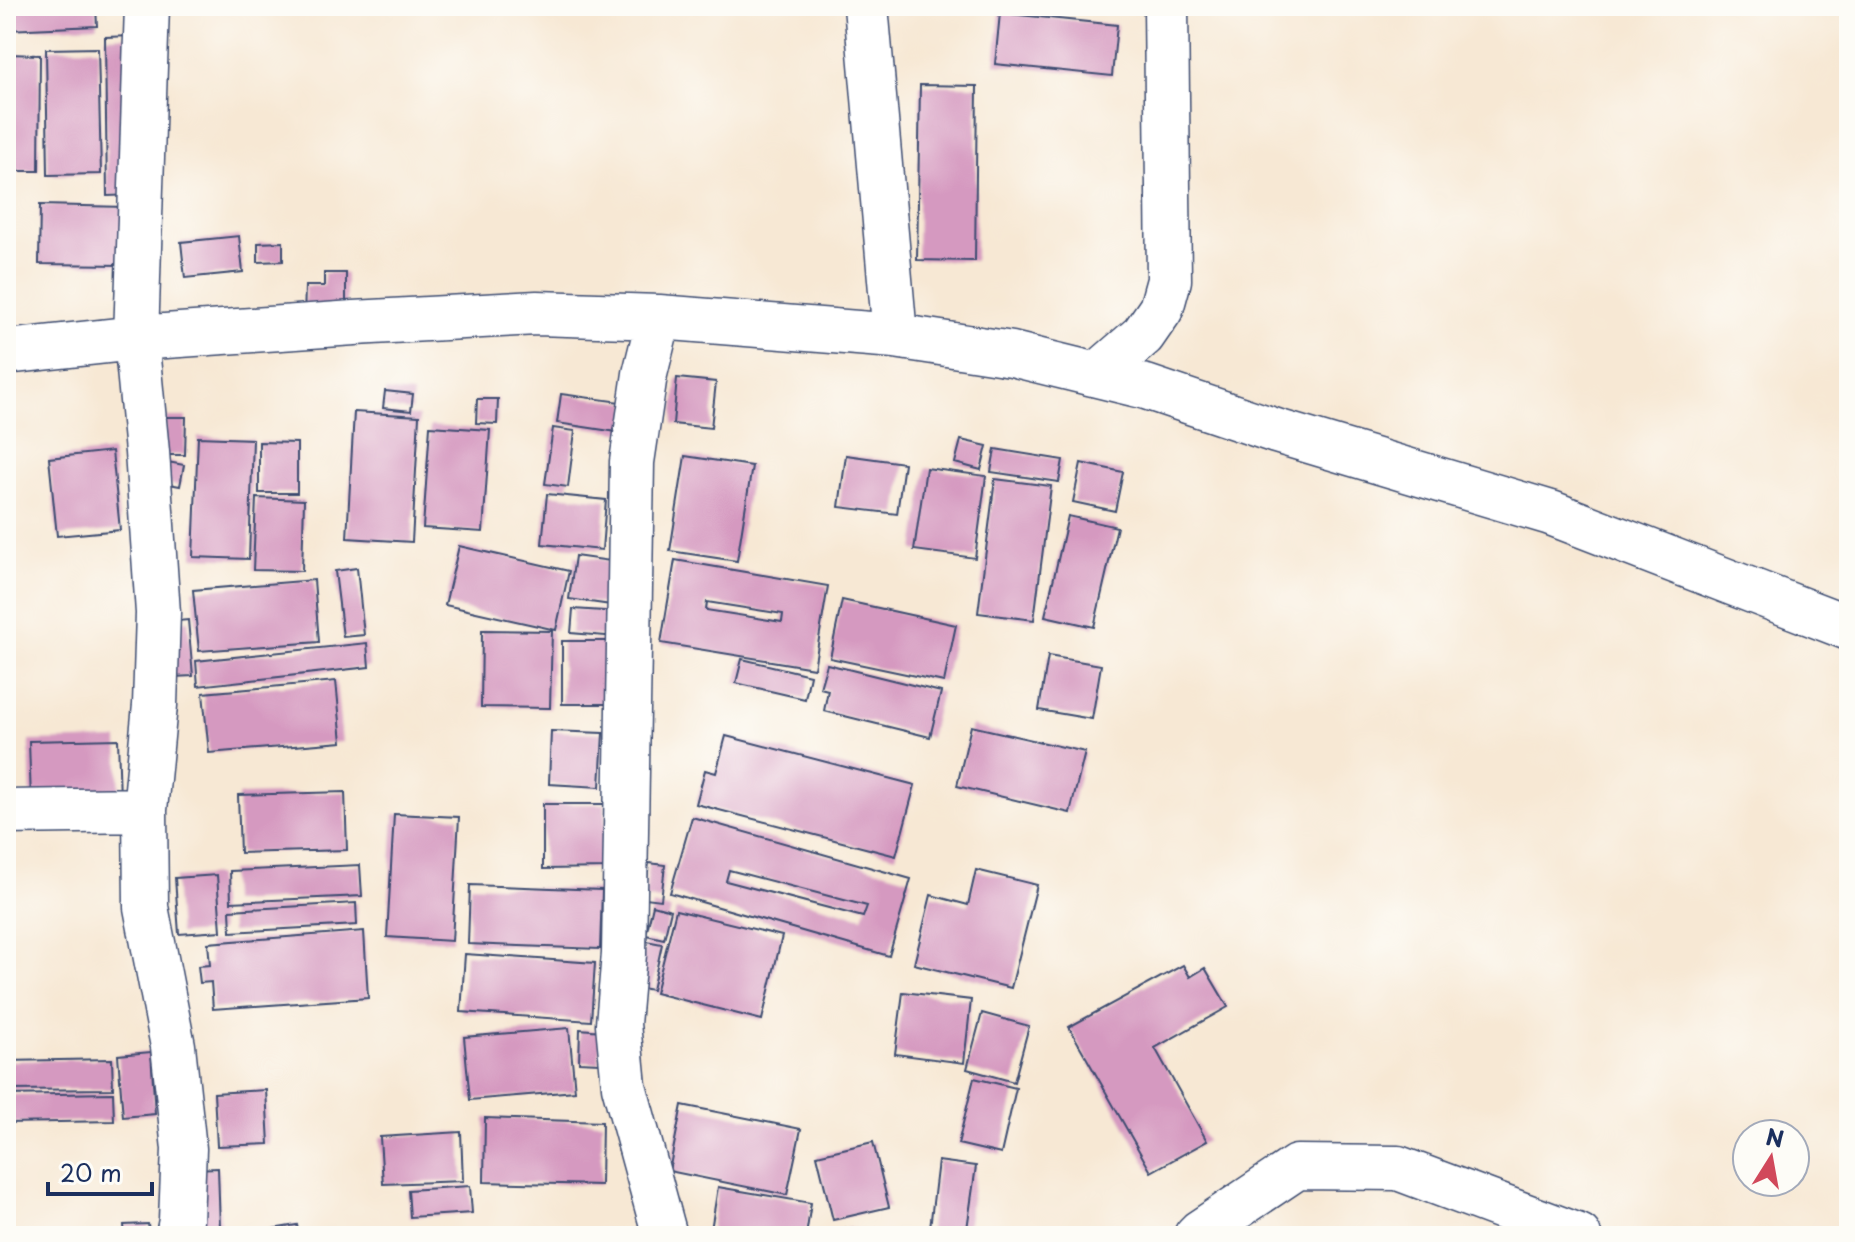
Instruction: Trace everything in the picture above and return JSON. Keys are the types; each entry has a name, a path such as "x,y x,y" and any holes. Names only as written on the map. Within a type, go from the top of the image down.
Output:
{"street":[{"path":"147,6 136,338 158,613 155,705 145,810 146,907 173,1046 184,1149 178,1236"},
{"path":"866,6 895,336"},
{"path":"1098,374 1143,335 1161,309 1169,280 1166,6"},
{"path":"6,352 136,338 537,313 659,317 895,336 1012,354 1146,387 1276,431 1551,513 1849,628"},
{"path":"659,317 645,374 632,462 624,954 618,1024 624,1086 665,1236"},
{"path":"6,812 145,810"},
{"path":"1196,1236 1297,1167 1398,1168 1579,1236"}],"building":[{"path":"6,6 96,6 97,26 6,30"},
{"path":"1000,13 1117,25 1112,76 995,64"},
{"path":"132,36 134,195 107,196 105,37"},
{"path":"98,48 101,174 48,175 46,49"},
{"path":"6,54 40,55 39,171 6,171"},
{"path":"920,85 977,86 975,261 917,260"},
{"path":"40,205 126,207 125,265 39,264"},
{"path":"239,236 243,272 185,278 181,242"},
{"path":"283,242 283,261 258,262 258,243"},
{"path":"324,273 346,273 346,320 304,320 305,286 324,286"},
{"path":"677,378 716,382 711,428 673,424"},
{"path":"385,391 413,394 411,411 383,408"},
{"path":"561,394 628,403 624,433 557,423"},
{"path":"477,399 498,399 497,424 476,423"},
{"path":"354,412 419,416 412,542 347,538"},
{"path":"166,417 186,417 185,455 165,455"},
{"path":"430,426 490,430 483,532 423,528"},
{"path":"553,428 575,431 568,487 545,484"},
{"path":"198,437 253,439 249,559 193,557"},
{"path":"961,440 987,446 981,470 955,463"},
{"path":"259,442 297,443 297,493 259,493"},
{"path":"995,449 1063,460 1059,482 991,472"},
{"path":"112,451 120,530 57,536 49,458"},
{"path":"846,455 904,463 897,514 839,507"},
{"path":"685,456 752,466 737,561 670,551"},
{"path":"157,460 184,465 180,486 153,481"},
{"path":"1081,463 1123,472 1115,511 1073,502"},
{"path":"926,468 986,476 975,558 914,550"},
{"path":"995,479 1051,486 1034,620 978,613"},
{"path":"547,494 606,500 602,550 542,544"},
{"path":"256,498 304,500 302,571 253,570"},
{"path":"1068,516 1117,527 1094,627 1045,616"},
{"path":"459,546 569,571 556,630 445,605"},
{"path":"575,556 625,563 618,606 569,599"},
{"path":"675,560 828,586 814,668 661,643","holes":["707,602 783,614 782,622 706,610"]},
{"path":"357,568 364,635 343,637 335,571"},
{"path":"314,580 319,642 199,651 193,590"},
{"path":"842,600 956,625 944,682 830,658"},
{"path":"573,609 619,612 617,637 571,633"},
{"path":"188,620 193,676 172,677 167,622"},
{"path":"482,630 552,631 550,708 481,707"},
{"path":"562,641 607,641 608,704 562,704"},
{"path":"367,643 369,667 198,686 196,661"},
{"path":"1048,656 1101,665 1092,719 1039,710"},
{"path":"742,659 810,675 805,699 736,683"},
{"path":"827,664 941,692 930,737 824,711 828,690 820,688"},
{"path":"336,681 342,742 209,753 203,693"},
{"path":"971,726 1085,752 1070,813 957,786"},
{"path":"551,731 603,733 600,787 549,784"},
{"path":"726,736 915,785 896,856 696,804 705,770 716,773"},
{"path":"118,739 120,799 31,801 29,741"},
{"path":"345,792 347,850 240,853 238,795"},
{"path":"543,804 605,804 606,868 543,869"},
{"path":"394,814 459,817 452,941 387,937"},
{"path":"692,817 911,879 889,956 670,893","holes":["729,870 867,906 863,917 726,881"]},
{"path":"649,863 665,865 661,900 645,898"},
{"path":"360,865 362,896 231,902 230,871"},
{"path":"976,870 1037,885 1011,988 914,964 931,895 968,905"},
{"path":"217,875 221,931 179,934 175,878"},
{"path":"470,885 602,890 600,949 468,944"},
{"path":"356,903 357,925 231,932 230,910"},
{"path":"653,905 671,910 664,939 646,935"},
{"path":"676,910 782,936 762,1020 655,993"},
{"path":"364,931 368,998 213,1009 211,982 200,983 198,966 210,965 208,943"},
{"path":"646,941 662,944 652,990 636,987"},
{"path":"465,954 595,963 591,1021 461,1012"},
{"path":"1183,965 1190,977 1205,968 1228,1007 1155,1048 1207,1141 1151,1172 1069,1027"},
{"path":"903,992 971,1000 964,1063 895,1054"},
{"path":"982,1013 1029,1026 1014,1082 967,1069"},
{"path":"569,1028 575,1091 470,1100 464,1037"},
{"path":"580,1029 601,1031 599,1063 579,1062"},
{"path":"151,1052 155,1114 123,1117 118,1055"},
{"path":"112,1059 113,1089 6,1090 6,1061"},
{"path":"974,1078 1016,1088 1001,1154 958,1144"},
{"path":"266,1090 269,1144 217,1146 214,1093"},
{"path":"113,1093 114,1121 6,1123 6,1095"},
{"path":"682,1105 801,1129 787,1195 669,1171"},
{"path":"485,1118 602,1122 601,1185 484,1182"},
{"path":"461,1132 463,1181 383,1184 380,1137"},
{"path":"873,1142 889,1207 833,1220 817,1155"},
{"path":"938,1161 976,1166 966,1236 929,1236"},
{"path":"218,1168 220,1228 196,1229 193,1169"},
{"path":"470,1186 472,1213 410,1217 408,1190"},
{"path":"718,1187 811,1203 806,1236 710,1236"},
{"path":"148,1224 150,1236 125,1236 124,1225"},
{"path":"297,1225 299,1236 242,1236 242,1234"},
{"path":"846,1228 890,1234 890,1236 845,1236"}]}
